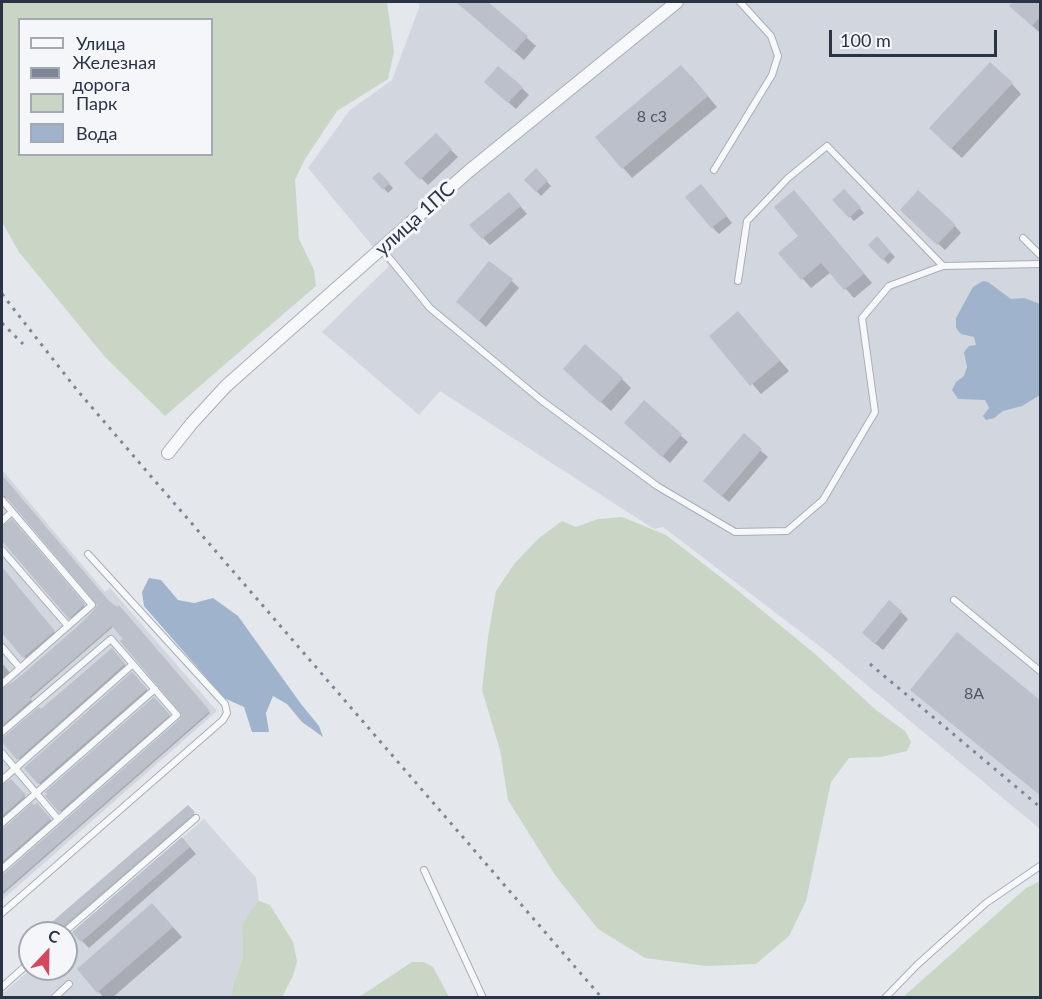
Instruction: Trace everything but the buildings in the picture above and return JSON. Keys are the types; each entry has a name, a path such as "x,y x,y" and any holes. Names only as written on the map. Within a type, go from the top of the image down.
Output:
{"street":[{"name":"улица 1ПС","path":"168,453 226,386 469,171 677,2"}],"lane":[{"path":"714,170 772,75 778,56 771,36 740,2"},
{"path":"738,281 747,221 788,178 827,146 942,266"},
{"path":"1023,238 1041,255"},
{"path":"382,248 430,308 541,400 657,486 735,532 787,531 823,500 875,412 862,318 889,286 942,266 1041,264"},
{"path":"2,500 92,605 2,684"},
{"path":"2,521 12,512"},
{"path":"2,550 68,626"},
{"path":"2,913 223,720 227,713 225,704 88,554"},
{"path":"954,600 1041,671"},
{"path":"2,732 111,639 177,715 2,869"},
{"path":"2,647 20,668"},
{"path":"2,780 133,664"},
{"path":"2,824 155,689"},
{"path":"2,753 58,819"},
{"path":"77,921 196,818"},
{"path":"885,998 917,964 986,903 1041,866"},
{"path":"423,870 483,998"},
{"path":"2,987 18,973"},
{"path":"54,998 62,995 69,984"}],"shaded area":[{"path":"417,2 1040,2 1040,829 826,651 663,527 654,529 440,391 419,415 322,332 389,266 308,168 350,110 392,80 420,5"},
{"path":"2,470 105,592 110,588 217,711 2,900"},
{"path":"204,819 256,878 259,901 250,911 242,926 243,958 231,997 2,998 2,994 18,980 78,981 78,929"}],"green space":[{"path":"2,2 387,2 394,52 388,79 337,111 305,159 295,180 299,239 314,270 316,286 165,416 105,357 19,252 2,222"},
{"path":"622,517 666,535 736,589 815,654 876,710 905,731 911,742 907,751 881,757 849,758 831,782 806,901 789,936 756,964 706,966 645,958 598,929 555,875 508,800 500,750 482,690 496,591 515,563 538,539 562,521 576,527 598,519"},
{"path":"1040,881 1040,997 903,997 1026,888"},
{"path":"259,901 270,905 293,942 297,961 293,976 282,997 231,997 243,958 242,926 250,911"},
{"path":"412,962 424,962 433,967 449,997 359,997"}],"water":[{"path":"983,281 988,282 1011,299 1024,298 1040,304 1040,395 1022,406 1003,411 994,418 986,420 983,416 989,408 985,400 958,399 952,390 956,382 964,376 967,367 964,352 969,346 976,345 974,337 961,334 956,328 956,318 973,287"},
{"path":"149,578 161,580 178,600 194,603 213,598 238,616 319,726 323,737 302,722 287,704 273,696 266,713 269,732 252,732 244,707 224,698 144,606 142,592"}],"railway":[{"path":"2,294 77,390 602,998"},
{"path":"2,323 23,344"},
{"path":"870,664 1040,807"}]}
